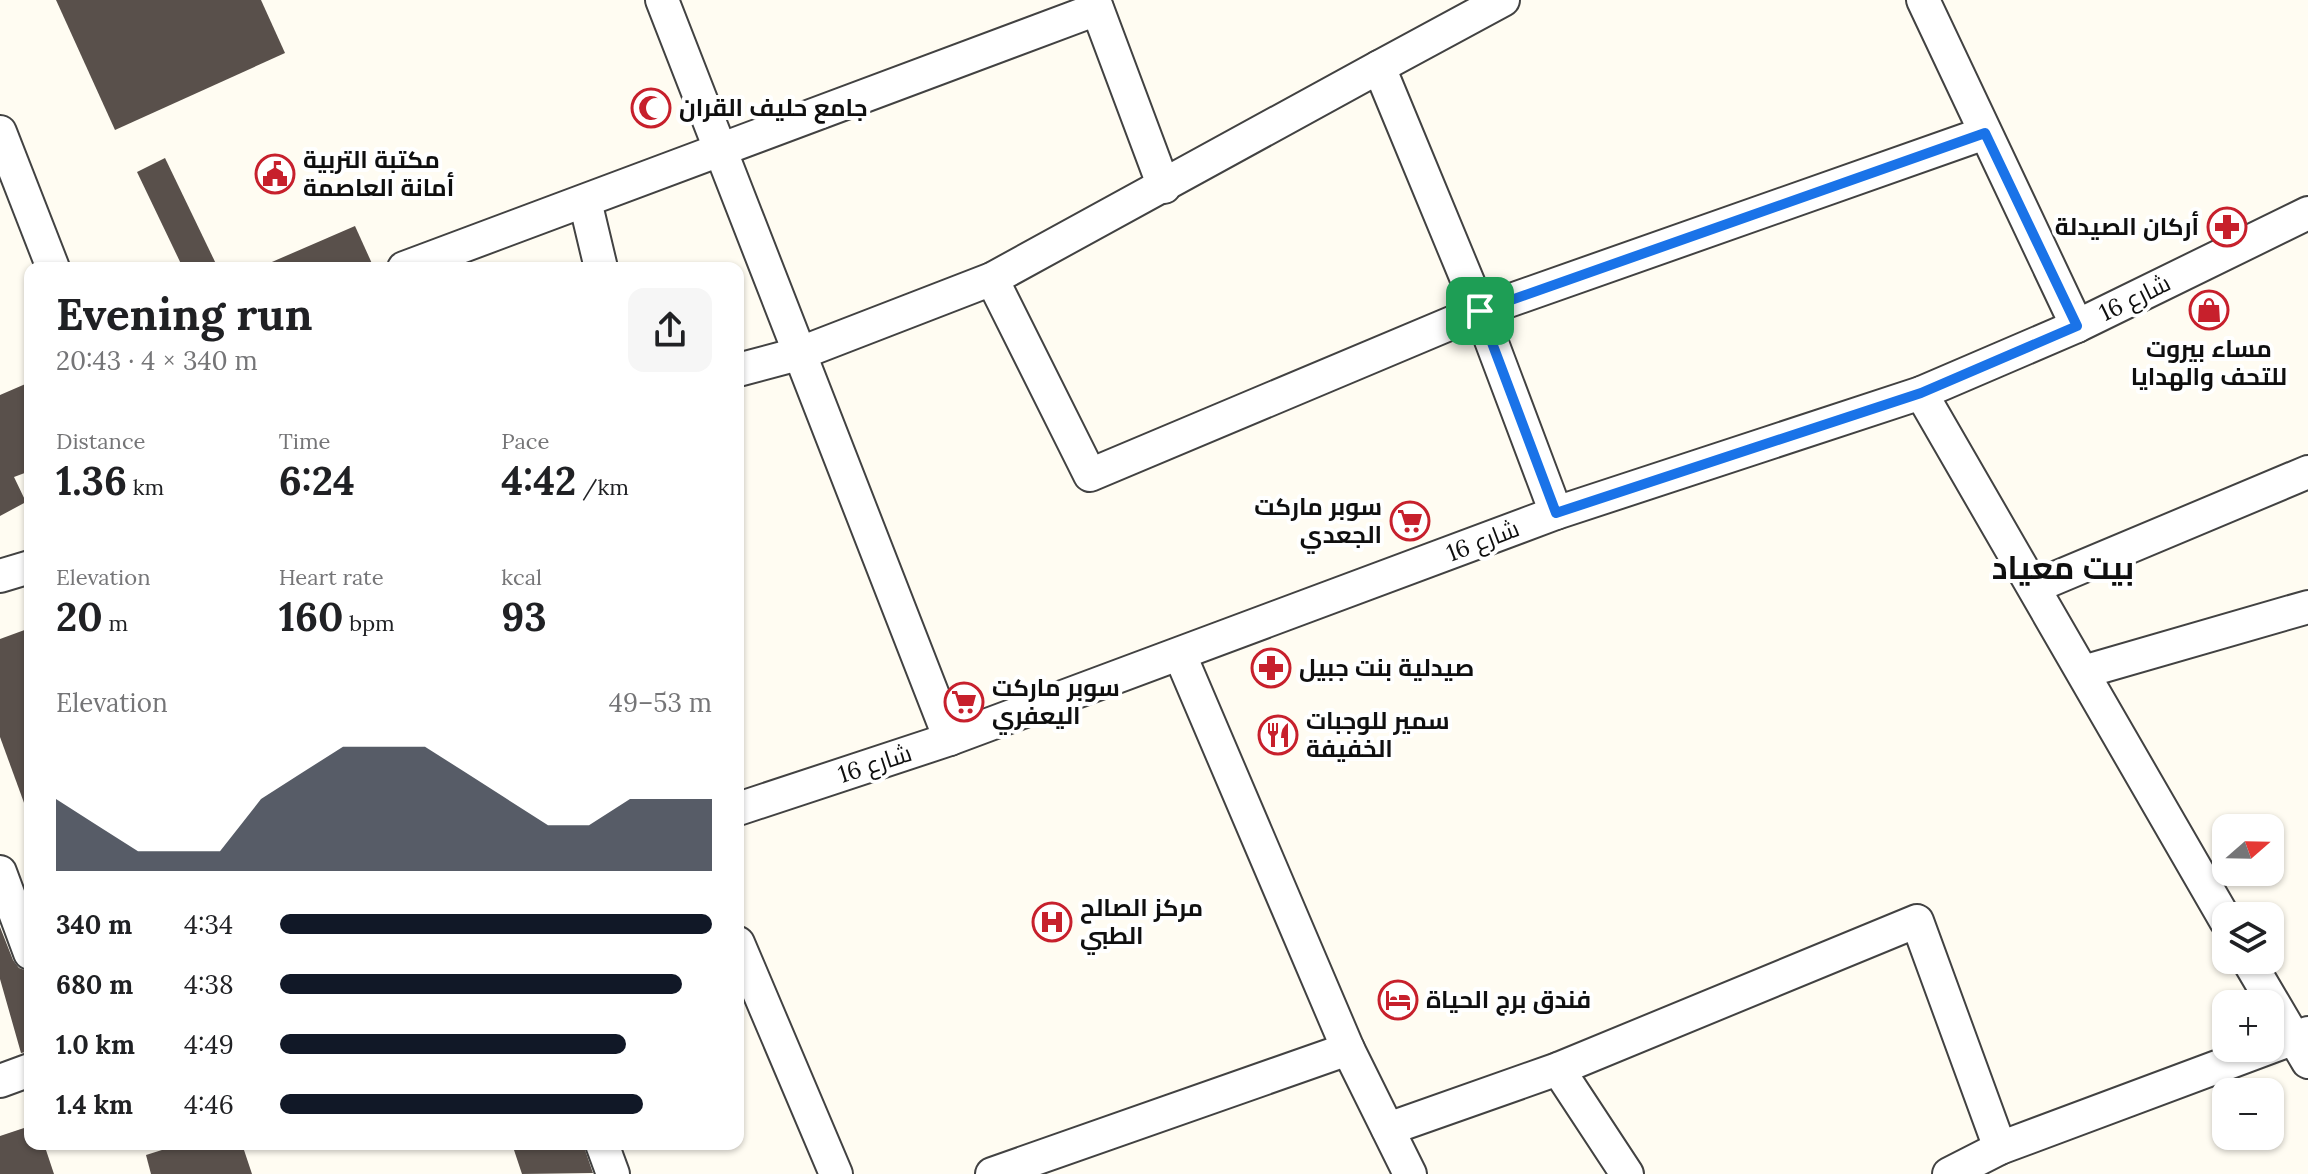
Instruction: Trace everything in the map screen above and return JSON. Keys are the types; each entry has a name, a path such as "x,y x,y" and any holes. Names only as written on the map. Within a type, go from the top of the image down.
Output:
{"street":[{"path":"662,0 950,739"},
{"path":"744,368 798,354 992,279 1503,0"},
{"path":"1923,0 2077,326"},
{"path":"420,262 722,150 1096,4 1164,187"},
{"path":"1379,67 1480,311 1556,513"},
{"path":"0,132 51,262"},
{"path":"992,279 1090,475 1480,311 1985,133"},
{"path":"585,201 600,262"},
{"name":"شارع 16","path":"744,807 950,739 1556,513 1921,393 2077,326 2308,213"},
{"path":"1921,393 2215,902"},
{"path":"2034,587 2308,472"},
{"path":"0,576 24,569"},
{"path":"2083,672 2308,607"},
{"path":"1180,655 1348,1049 1410,1174"},
{"path":"0,872 24,937"},
{"path":"1388,1129 1558,1069 1917,921 2000,1148"},
{"path":"744,957 836,1174"},
{"path":"1949,1174 2000,1148 2303,1045 2257,974"},
{"path":"992,1174 1348,1049"},
{"path":"1558,1069 1627,1174"},
{"path":"0,1081 24,1072"},
{"path":"604,1150 613,1174"}],"building":[{"path":"56,0 261,0 285,53 115,130"},
{"path":"165,158 215,262 180,262 137,172"},
{"path":"355,226 371,262 272,262"},
{"path":"24,385 24,473 14,477 24,503 0,516 0,395"},
{"path":"24,630 24,803 0,737 0,639"},
{"path":"0,927 13,960 24,970 24,1052 21,1053 0,979"},
{"path":"24,1128 24,1150 46,1150 54,1174 0,1174 0,1136"},
{"path":"162,1150 244,1150 252,1174 151,1174 146,1155"},
{"path":"514,1150 585,1150 593,1173 522,1174"}],"place":[{"name":"جامع حليف القران","path":"651,108"},
{"name":"مكتبة التربية أمانة العاصمة","path":"275,174"},
{"name":"أركان الصيدلة","path":"2227,227"},
{"name":"مساء بيروت للتحف والهدايا","path":"2209,310"},
{"name":"سوبر ماركت الجعدي","path":"1410,521"},
{"name":"صيدلية بنت جبيل","path":"1271,668"},
{"name":"سوبر ماركت اليعفري","path":"964,702"},
{"name":"سمير للوجبات الخفيفة","path":"1278,735"},
{"name":"مركز الصالح الطبي","path":"1052,922"},
{"name":"فندق برج الحياة","path":"1398,1000"}],"district":[{"name":"بيت معياد","path":"2063,568"}],"route":[{"path":"1985,133 2077,326 1921,393 1556,513 1480,311 1985,133"}]}
